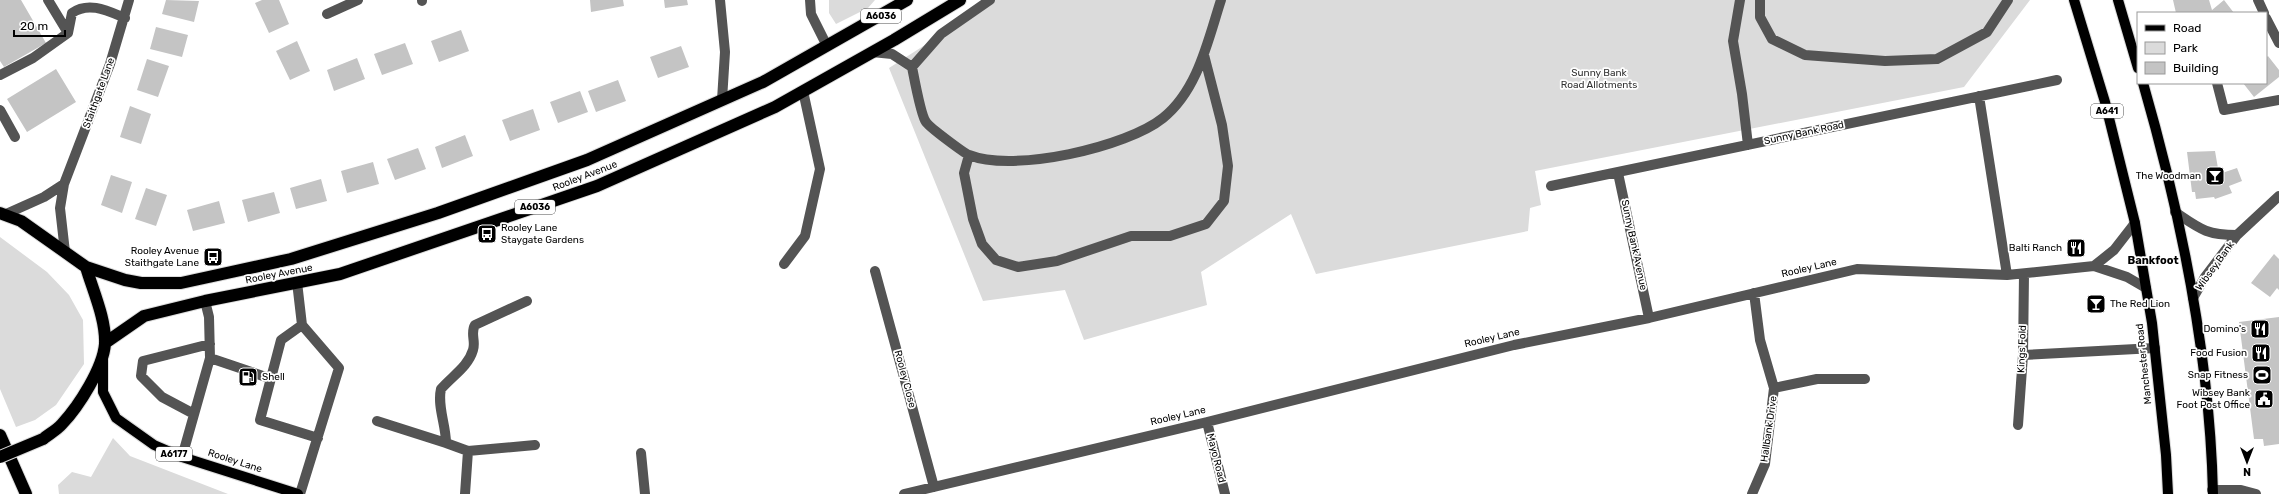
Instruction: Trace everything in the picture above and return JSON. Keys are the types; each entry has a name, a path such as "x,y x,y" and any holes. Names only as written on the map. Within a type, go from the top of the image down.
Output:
{"highway":[{"name":"Rooley Avenue","path":"2,213 21,221 86,267 126,280 158,284 195,280 291,259 438,213 587,160 763,82 907,0"},
{"name":"Rooley Avenue","path":"105,343 144,316 205,301 340,274 596,186 775,107 960,0"},
{"name":"A6177","path":"0,457 43,439 62,424 84,394 102,360 105,343 101,317 86,267"},
{"path":"0,435 26,494"}],"main road":[{"name":"Manchester Road","path":"2074,0 2103,96 2134,223 2155,348 2166,455 2168,494"},
{"path":"2118,0 2137,65"},
{"path":"2142,84 2175,212 2193,298 2210,431 2212,492"},
{"name":"Rooley Lane","path":"102,360 103,392 116,418 154,445 182,457 299,494"}],"street":[{"path":"48,0 68,33"},
{"name":"Staithgate Lane","path":"65,252 60,216 64,184 79,149 125,18 129,0"},
{"path":"326,14 358,0"},
{"path":"720,0 724,52 722,100"},
{"path":"810,0 811,14 827,46"},
{"path":"912,67 941,34 990,0"},
{"path":"872,52 892,54 912,67 925,122 969,155 997,161 1024,162 1081,152 1132,136 1163,118 1184,96 1204,55 1221,0"},
{"path":"1740,0 1733,41 1748,145"},
{"path":"1760,0 1760,17 1772,39 1805,55 1885,61 1937,59 1987,32 2008,0"},
{"path":"2258,0 2264,12"},
{"path":"0,75 33,58 68,33 72,13 79,8 100,8 125,18"},
{"path":"2267,20 2279,42"},
{"path":"969,155 964,173 973,219 982,244 996,260 1018,267 1058,261 1131,236 1170,236 1206,224 1224,201 1228,166 1222,125 1204,55"},
{"name":"Sunny Bank Road","path":"1552,186 2057,80"},
{"path":"2217,84 2224,110 2279,100"},
{"path":"784,264 805,236 820,169 803,91"},
{"path":"1979,96 2007,275"},
{"path":"0,110 15,137"},
{"name":"Sunny Bank Avenue","path":"1618,173 1649,318"},
{"path":"2,213 48,194 64,184"},
{"name":"Wibsey Bank","path":"2193,298 2205,277 2237,235 2279,196"},
{"name":"Wibsey Bank","path":"2175,212 2201,230 2217,235 2237,235"},
{"path":"2094,266 2114,250 2134,223"},
{"name":"Rooley Lane","path":"904,494 1207,422 1514,345 1649,318 1857,269 2007,275 2094,266 2127,277 2146,288"},
{"name":"Rooley Close","path":"875,271 934,487"},
{"name":"Kings Fold","path":"2018,425 2023,356 2024,274"},
{"path":"297,282 302,325 339,368 299,494"},
{"name":"Hallbank Drive","path":"1752,494 1765,464 1774,388 1760,340 1754,293"},
{"path":"182,457 210,358 210,317 205,301"},
{"path":"446,443 446,432 439,396 441,389 471,358 474,347 472,330 475,325 527,301"},
{"path":"302,325 281,340 269,378 260,420 318,438"},
{"path":"194,414 162,397 141,376 143,361 210,344"},
{"path":"2023,356 2155,348"},
{"path":"210,358 269,378"},
{"path":"1774,388 1818,379 1864,379"},
{"path":"377,421 468,451 535,445"},
{"name":"Mayo Road","path":"1207,422 1225,494"},
{"path":"465,494 468,451"},
{"path":"641,453 645,494"},
{"path":"2212,492 2241,490 2256,494"}],"green space":[{"path":"829,0 875,0 868,8 836,24 829,13"},
{"name":"Sunny Bank Road Allotments","path":"995,0 2030,0 1964,87 1535,171 1541,205 1530,208 1528,231 1316,274 1291,214 1201,272 1207,305 1084,340 1065,290 983,301 889,68"},
{"path":"0,237 47,272 69,295 83,320 84,364 56,405 35,420 16,427 0,389"},
{"path":"113,438 130,456 228,494 59,494 58,485 72,472 91,477"}],"building":[{"path":"0,0 21,0 46,43 4,67 0,61"},
{"path":"166,0 199,1 194,22 162,14"},
{"path":"262,0 279,0 289,24 269,33 255,3"},
{"path":"590,0 623,0 624,6 591,12"},
{"path":"664,0 687,0 688,5 665,8"},
{"path":"2173,0 2209,0 2212,10 2224,0 2233,12 2176,12"},
{"path":"156,27 188,35 182,57 150,49"},
{"path":"461,30 469,51 439,62 431,41"},
{"path":"297,41 310,71 290,80 276,51"},
{"path":"405,43 413,64 382,75 374,54"},
{"path":"681,46 689,67 658,78 650,57"},
{"path":"2268,56 2279,70 2279,77 2254,97 2244,84 2267,84"},
{"path":"357,58 365,79 334,91 327,70"},
{"path":"147,59 169,66 158,97 137,90"},
{"path":"56,69 76,102 27,132 7,99"},
{"path":"618,80 626,101 596,112 588,91"},
{"path":"580,91 588,112 558,123 550,102"},
{"path":"130,106 151,114 141,144 120,137"},
{"path":"533,109 540,130 510,141 502,120"},
{"path":"465,135 473,156 442,168 435,147"},
{"path":"418,148 426,169 395,180 387,159"},
{"name":"The Woodman","path":"2215,151 2219,174 2237,168 2242,181 2229,186 2232,193 2215,199 2214,197 2196,199 2195,192 2192,192 2187,152"},
{"path":"373,162 379,184 347,193 341,171"},
{"path":"111,175 132,182 122,213 101,205"},
{"path":"321,179 327,201 296,209 290,188"},
{"path":"146,188 167,195 156,226 135,219"},
{"path":"274,192 280,213 248,222 242,200"},
{"path":"219,201 225,223 193,231 187,210"},
{"path":"2274,254 2279,259 2279,290 2277,288 2270,297 2251,283"},
{"name":"Snap Fitness","path":"2279,317 2279,444 2264,446 2263,439 2254,439 2239,322"}],"place":[{"name":"The Woodman","path":"2215,176"},
{"name":"Rooley Lane Staygate Gardens","path":"487,234"},
{"name":"Balti Ranch","path":"2076,248"},
{"name":"Rooley Avenue Staithgate Lane","path":"213,257"},
{"name":"The Red Lion","path":"2096,304"},
{"name":"Domino's","path":"2260,329"},
{"name":"Food Fusion","path":"2261,353"},
{"name":"Snap Fitness","path":"2262,375"},
{"name":"Shell","path":"248,377"},
{"name":"Wibsey Bank Foot Post Office","path":"2264,399"}],"district":[{"name":"Bankfoot","path":"2153,260"}]}
